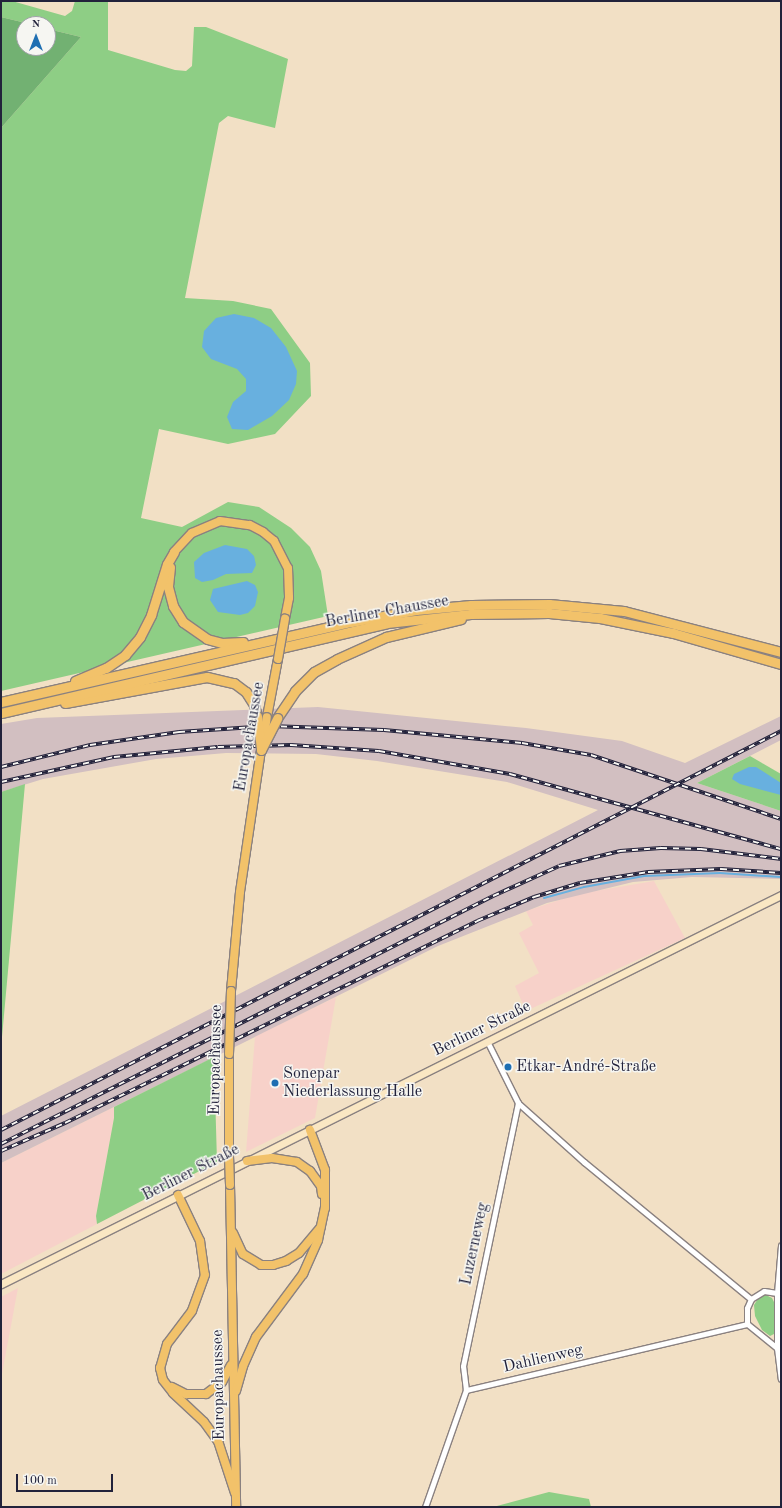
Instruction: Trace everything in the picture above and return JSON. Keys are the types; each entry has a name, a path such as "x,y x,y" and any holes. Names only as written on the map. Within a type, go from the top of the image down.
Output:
{"highway":[{"path":"174,552 168,586 174,606 183,622 194,632 222,643 269,640"},
{"path":"43,693 106,668 125,655 140,637 151,615 167,564 174,552"},
{"name":"Berliner Chaussee","path":"1,702 269,640 416,610 471,605 527,603 624,611 781,652"},
{"path":"261,750 272,717 314,672 354,650 386,637 491,613"},
{"name":"Berliner Chaussee","path":"1,713 387,623 491,613 549,613 615,620 673,632 781,664"},
{"path":"30,706 94,700 207,677 234,683 246,692 254,704 261,750"}],"main road":[{"name":"Europachaussee","path":"174,552 192,533 220,521 250,525 263,532 274,541 288,568 289,598 278,659 272,717"},
{"name":"Europachaussee","path":"236,1507 229,1156 229,1054 231,990 240,892 261,750"},
{"path":"233,1401 249,1351 256,1337 302,1274 318,1240 325,1208 325,1170 310,1130"},
{"path":"247,1161 288,1159 304,1166 321,1186 325,1208"},
{"path":"178,1195 200,1241 205,1275 192,1311 167,1344 160,1368 163,1380 173,1394 211,1431 222,1451 235,1493"},
{"path":"230,1226 243,1254 261,1265 273,1265 286,1261 299,1253 320,1227"},
{"path":"163,1380 186,1394 206,1394 222,1382 233,1360"}],"street":[{"name":"Berliner Straße","path":"1,1284 781,895"},
{"path":"488,1041 518,1103 584,1162 751,1298"},
{"name":"Luzerneweg","path":"466,1390 463,1366 518,1103"},
{"path":"781,1246 777,1293 777,1348 781,1379"},
{"path":"777,1293 764,1291 751,1298 747,1308 747,1324 777,1348"},
{"name":"Dahlienweg","path":"466,1390 747,1324"},
{"path":"425,1507 466,1390"}],"shaded area":[{"path":"318,707 526,728 622,741 685,763 781,716 781,740 697,783 781,811 781,879 692,877 633,882 547,903 438,946 1,1163 1,1116 598,810 507,782 377,761 316,754 226,753 156,759 43,779 1,792 1,724 37,718"},
{"path":"654,881 685,938 526,1011 515,986 539,973 519,933 533,925 526,911 578,894"},
{"path":"336,997 315,1118 246,1152 255,1036"},
{"path":"114,1107 114,1118 96,1216 97,1224 1,1274 1,1163"},
{"path":"18,1288 2,1374 1,1374 1,1297"}],"green space":[{"path":"1,1 12,1 65,16 72,11 75,1 108,1 108,50 175,70 186,71 192,66 194,27 206,27 288,59 275,128 228,116 219,123 185,298 233,301 271,309 310,363 311,396 275,434 228,444 159,429 141,518 182,527 228,502 259,507 291,528 310,547 321,571 328,616 1,691 1,128 81,37 56,31 56,16 16,16 16,21 1,17"},
{"path":"1,17 16,21 16,56 56,56 56,31 81,37 1,128"},
{"path":"750,756 781,774 781,811 697,783"},
{"path":"25,784 1,1048 1,792"},
{"path":"214,1057 217,1162 97,1224 96,1216 114,1118 114,1107"},
{"path":"764,1294 772,1298 774,1302 774,1334 770,1336 762,1330 755,1316 754,1305 759,1297"},
{"path":"549,1492 589,1499 591,1507 493,1507"}],"water":[{"path":"234,314 254,318 271,328 286,347 297,371 296,384 289,400 272,416 248,430 232,429 227,417 233,402 246,391 246,379 237,369 211,359 202,347 204,331 216,318"},
{"path":"225,545 247,549 254,556 256,565 252,573 226,574 213,580 202,582 195,578 194,562 204,553"},
{"path":"247,581 255,585 258,592 255,606 248,613 240,615 218,612 210,600 213,589"},
{"path":"749,767 756,767 781,783 781,795 740,784 732,779 734,774"}],"waterway":[{"path":"544,898 584,887 644,876 720,873 781,877"}],"railway":[{"path":"1,767 90,745 179,732 269,726 384,730 522,743 591,755 781,819"},
{"path":"1,1130 781,731"},
{"path":"1,782 114,757 218,747 291,745 379,751 510,774 781,849"},
{"path":"1,1144 493,896 559,866 620,851 661,848 701,849 781,859"},
{"path":"1,1151 65,1123 477,921 534,897 580,883 648,872 721,869 781,873"}],"place":[{"name":"Etkar-André-Straße","path":"508,1067"},
{"name":"Sonepar Niederlassung Halle","path":"275,1083"}]}
